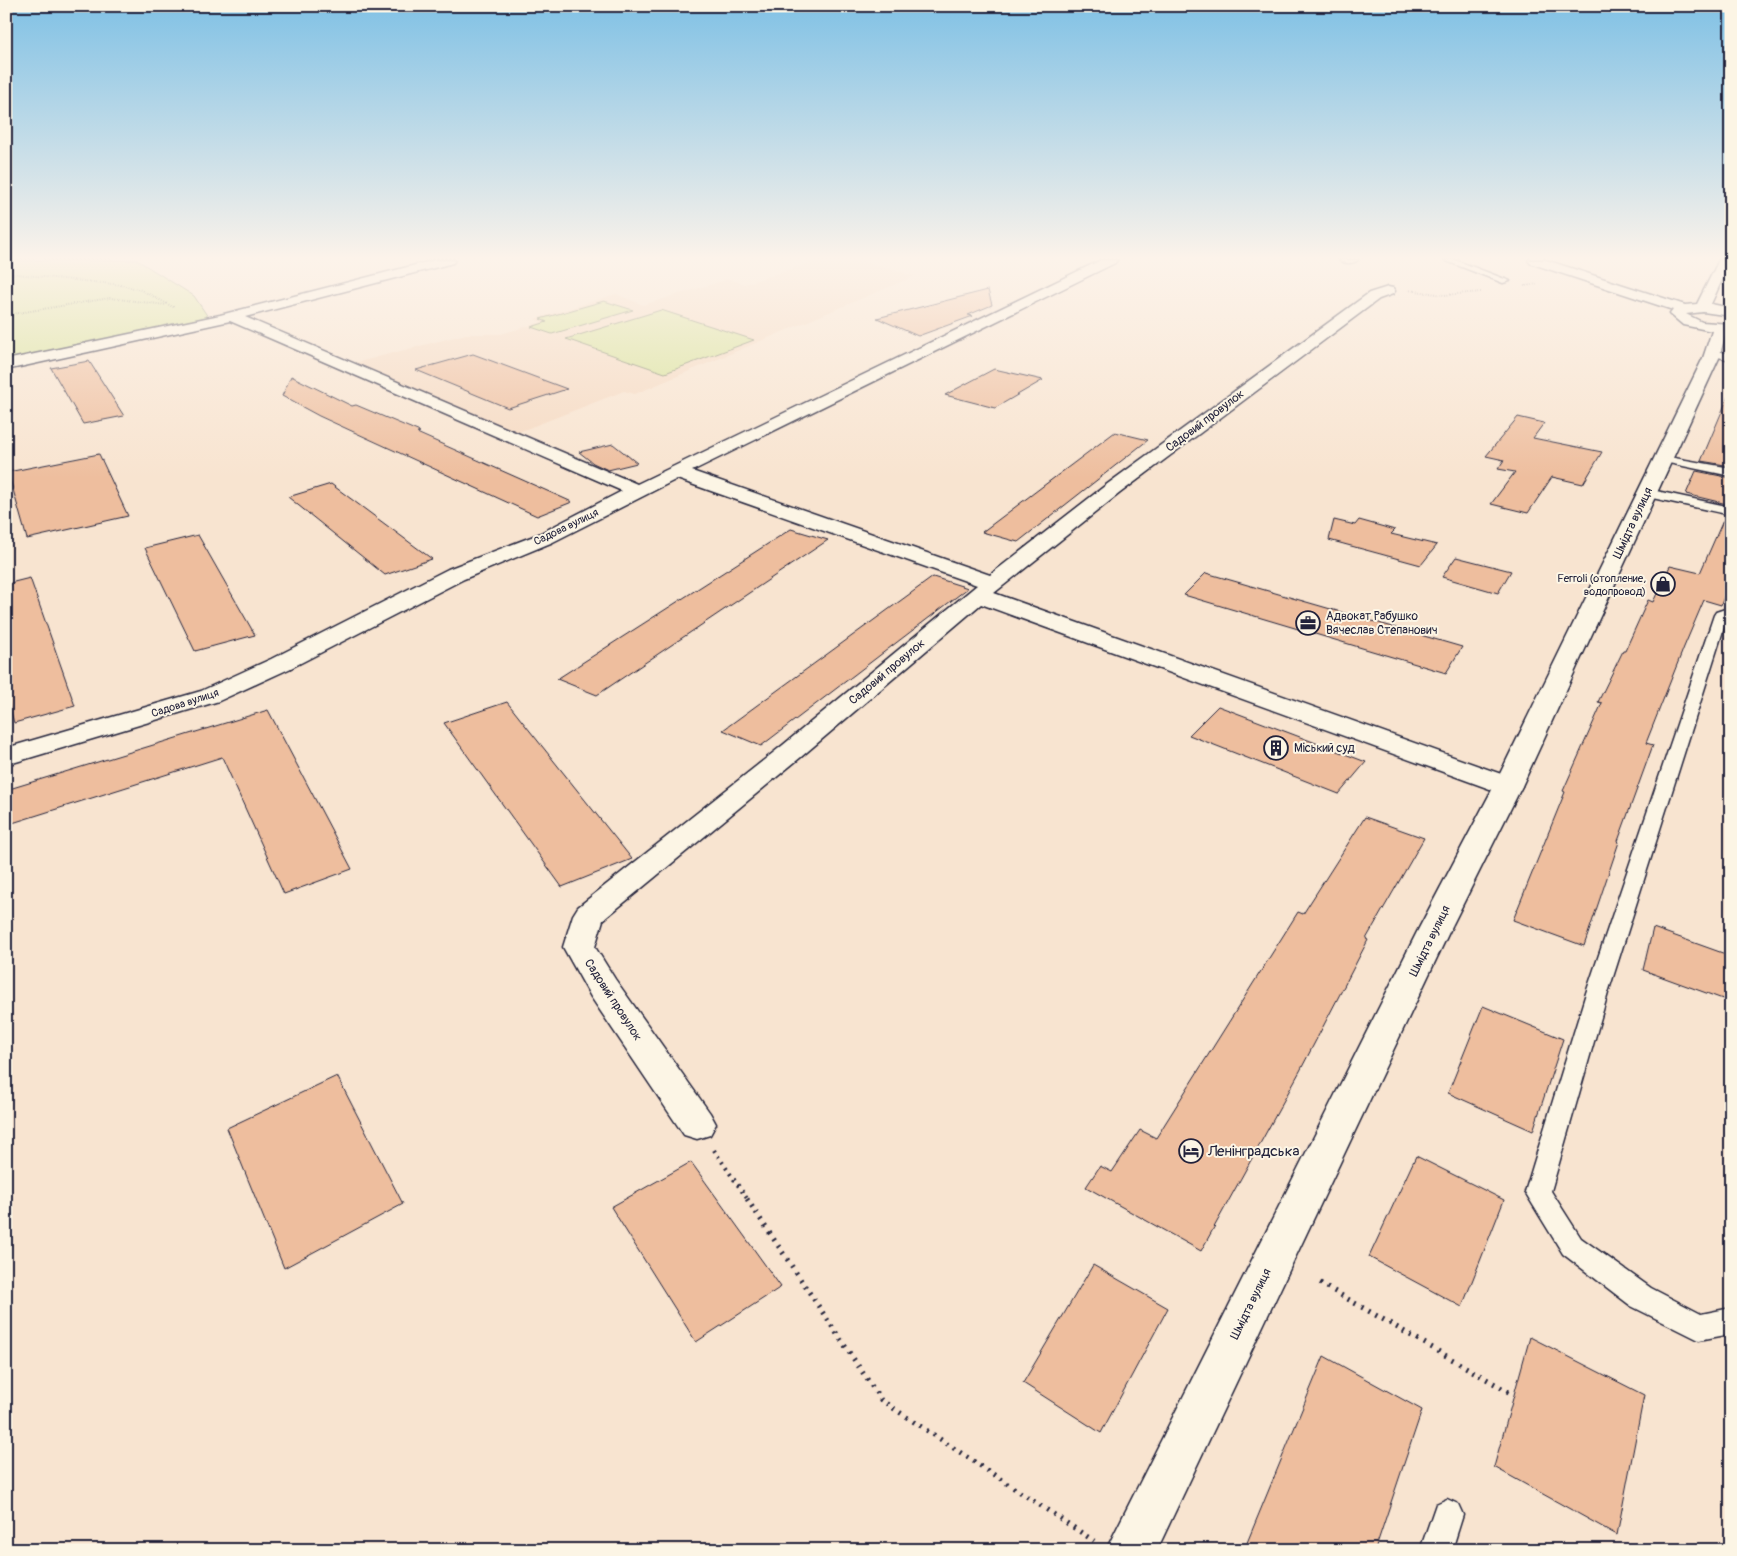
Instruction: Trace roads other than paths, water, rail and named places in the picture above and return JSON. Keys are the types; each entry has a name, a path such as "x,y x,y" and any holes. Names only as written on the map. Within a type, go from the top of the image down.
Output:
{"street":[{"path":"6,366 156,333"},
{"path":"269,333 637,491"},
{"name":"Садова вулиця","path":"6,756 210,696 280,664 456,574 546,538 637,491 962,333"},
{"name":"Садовий провулок","path":"697,1124 603,988 579,948 589,915 792,751 986,589 1113,489 1324,333"},
{"name":"Шмідта вулиця","path":"1130,1550 1434,930 1508,786 1663,459 1720,333"},
{"path":"676,472 986,589 1232,685 1508,786"}],"lane":[{"path":"1663,459 1731,472"},
{"path":"1647,492 1731,510"},
{"path":"1731,611 1721,615 1714,634 1597,993 1538,1192 1572,1246 1640,1297 1699,1327 1731,1321"},
{"path":"1436,1550 1447,1515"}],"place":[{"name":"Ferroli (отопление, водопровод)","path":"1663,584"},
{"name":"Адвокат Рабушко Вячеслав Степанович","path":"1308,623"},
{"name":"Міський суд","path":"1276,748"},
{"name":"Ленінградська","path":"1191,1151"}]}
